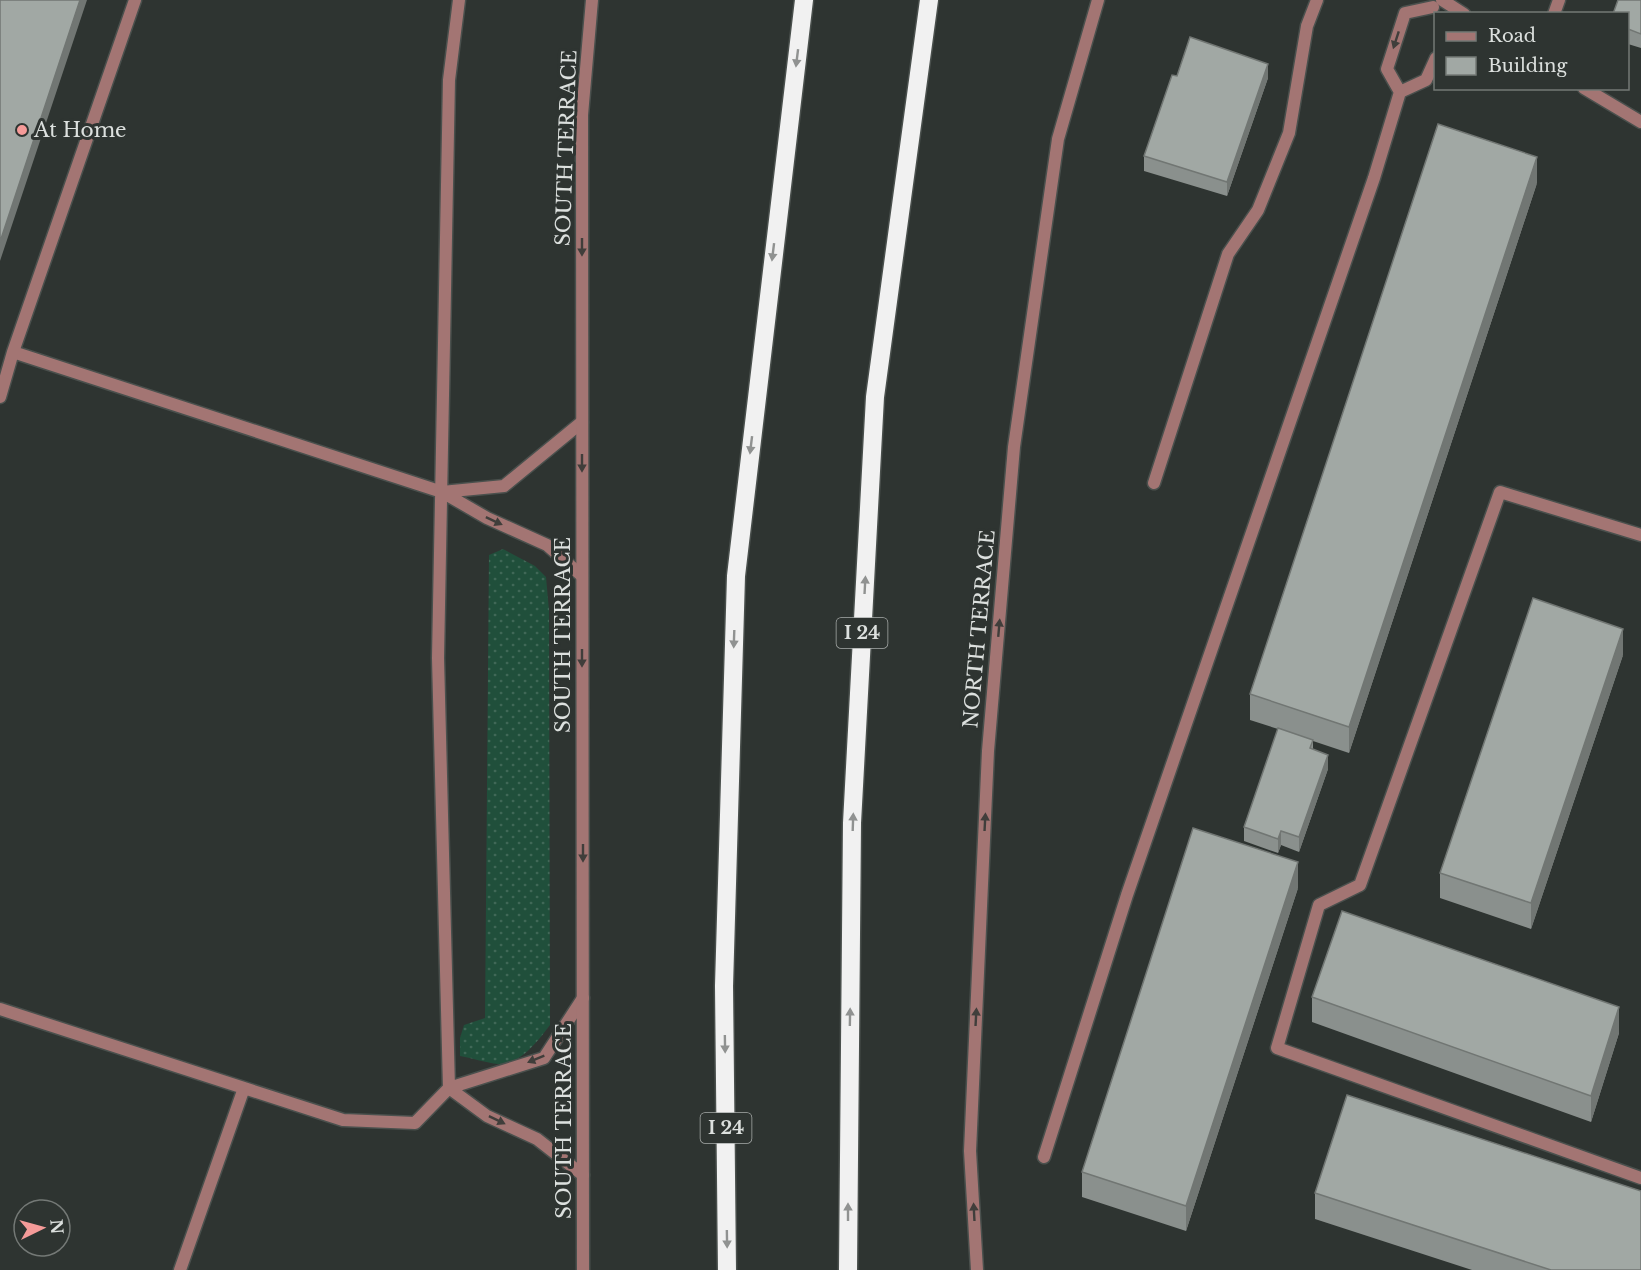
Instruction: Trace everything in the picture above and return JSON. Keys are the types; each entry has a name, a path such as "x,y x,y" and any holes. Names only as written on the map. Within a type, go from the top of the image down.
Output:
{"highway":[{"name":"I 24","path":"727,1270 724,986 736,576 804,0"},
{"name":"I 24","path":"848,1270 852,823 875,397 929,0"}],"street":[{"path":"0,397 13,352 135,0"},
{"path":"449,1088 438,664 449,80 459,0"},
{"name":"SOUTH TERRACE","path":"583,1270 582,115 591,0"},
{"name":"NORTH TERRACE","path":"977,1270 970,1152 988,751 1014,447 1058,140 1098,0"},
{"path":"1154,483 1228,254 1258,210 1289,133 1307,26 1317,0"},
{"path":"1044,1157 1131,883 1374,178 1400,92 1387,69 1405,14 1437,5 1458,12"},
{"path":"1400,92 1426,80 1434,62"},
{"path":"1587,90 1641,122"},
{"path":"13,352 442,492 487,518 547,545 582,576"},
{"path":"442,492 504,486 582,422"},
{"path":"1641,535 1500,492 1360,885 1319,905 1277,1048 1641,1178"},
{"path":"0,1009 343,1120 415,1123 449,1088 544,1058 583,998"},
{"path":"180,1270 244,1088"},
{"path":"449,1088 488,1116 537,1139 583,1175"}],"green space":[{"path":"503,549 535,566 546,577 549,610 550,1025 528,1051 514,1061 498,1064 460,1056 460,1038 464,1025 485,1018 489,555"}],"building":[{"name":"At Home","path":"0,0 80,0 0,242"},
{"path":"1618,0 1641,0 1641,34 1629,29 1629,12 1614,12"},
{"path":"1190,37 1268,64 1227,182 1144,156 1172,75 1177,76"},
{"path":"1438,124 1537,157 1349,727 1250,694"},
{"path":"1533,598 1623,629 1531,903 1440,873"},
{"path":"1278,728 1313,740 1310,748 1328,755 1299,837 1281,831 1278,839 1244,827"},
{"path":"1193,828 1298,862 1186,1206 1082,1172"},
{"path":"1342,911 1619,1007 1591,1096 1312,997"},
{"path":"1347,1095 1641,1191 1641,1270 1551,1270 1315,1193"}],"place":[{"name":"At Home","path":"22,130"}]}
